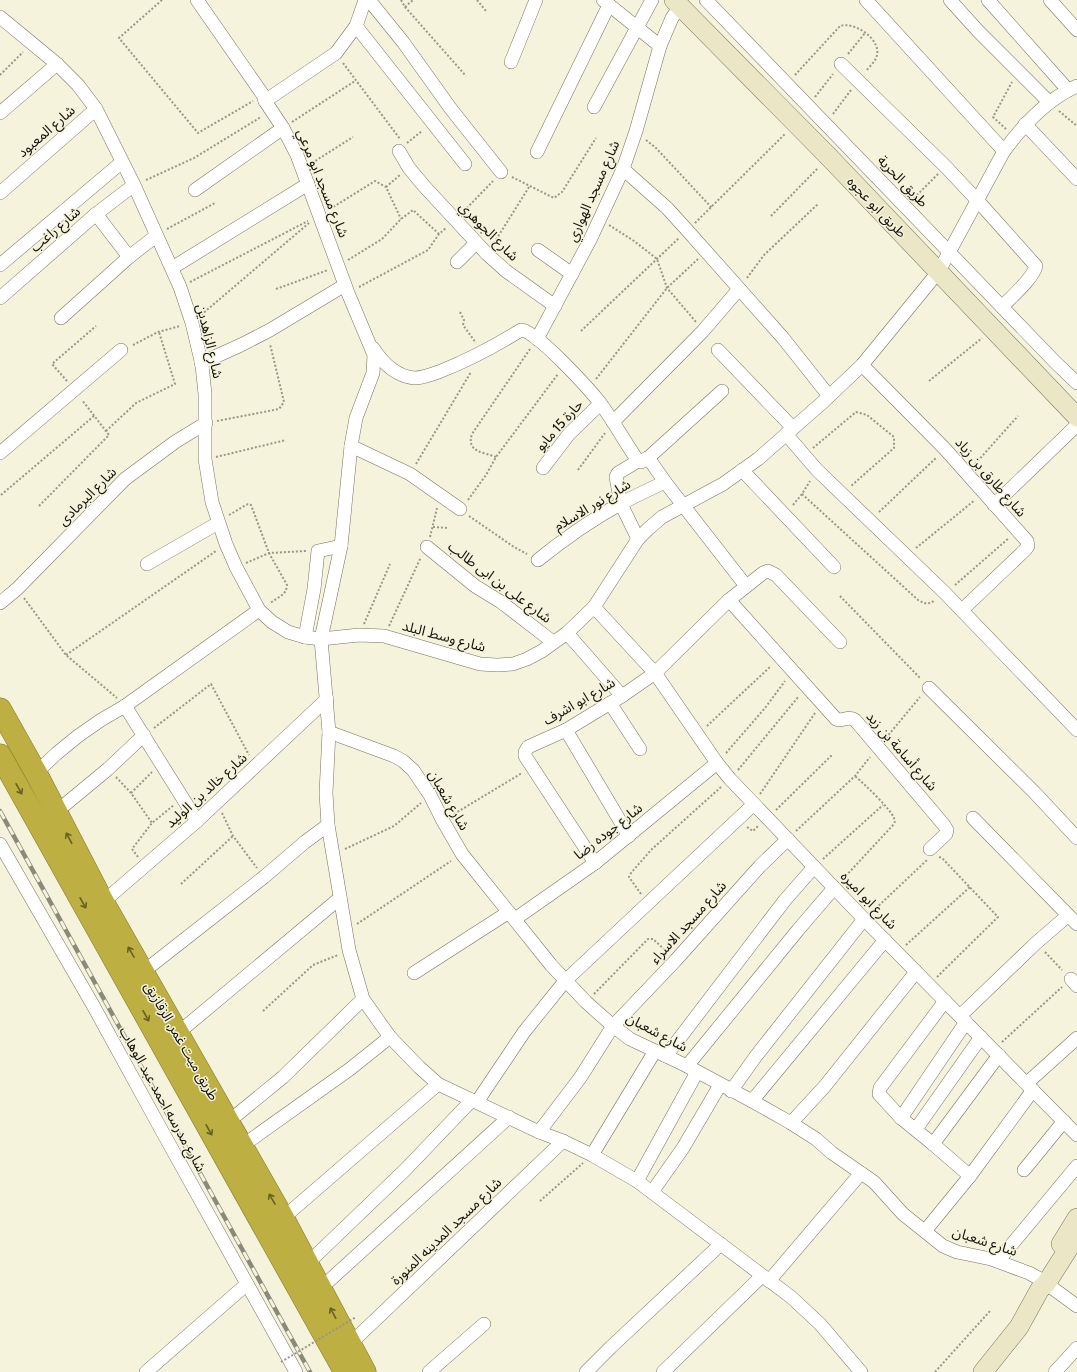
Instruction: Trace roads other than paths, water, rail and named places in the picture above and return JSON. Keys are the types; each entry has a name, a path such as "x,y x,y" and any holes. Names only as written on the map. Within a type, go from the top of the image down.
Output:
{"highway":[{"name":"طريق ميت غمر, الزقازيق","path":"0,709 36,773 103,902 242,1146 365,1372"},
{"name":"طريق ميت غمر, الزقازيق","path":"0,755 345,1372"}],"street":[{"name":"شارع مسجد ابو مرعي","path":"197,0 283,128 303,170 338,266 372,347 375,363 373,373 356,418 351,446"},
{"path":"266,102 336,54 356,26 365,0"},
{"path":"368,0 403,42 451,109 502,172"},
{"path":"511,62 536,0"},
{"path":"594,106 652,0"},
{"name":"طريق الحرية","path":"706,0 1077,383"},
{"path":"866,0 1004,151"},
{"path":"950,0 982,35 1049,102"},
{"path":"988,0 1073,88"},
{"path":"1050,0 1077,30"},
{"path":"537,152 606,2 636,28 660,46"},
{"name":"شارع مسجد الهواري","path":"537,338 572,274 623,169 636,131 660,46 677,3"},
{"name":"طريق ابو عجوه","path":"677,3 829,156 1077,417"},
{"name":"شارع الزاهدين","path":"0,17 57,64 78,85 96,109 134,185 156,236 172,268 192,323 201,363 205,394 205,460 209,488 218,523 226,544 236,567 259,610 272,622 288,632 321,639"},
{"path":"356,26 465,164"},
{"path":"0,113 57,64"},
{"path":"841,64 946,167 1036,266 1035,271 1002,307"},
{"name":"شارع وسط البلد","path":"321,639 359,635 384,636 480,664 498,665 513,664 542,651 567,632 594,607 638,539 648,528 662,517 723,484 758,459 862,365 939,272 1004,151 1014,137 1025,124 1049,102 1073,88"},
{"name":"شارع المعبود","path":"0,193 96,109"},
{"path":"1025,124 1077,180"},
{"path":"195,190 283,128"},
{"name":"شارع الجوهري","path":"401,148 410,168 429,192 476,243 512,275 555,306"},
{"path":"0,265 122,162"},
{"path":"623,169 667,208 783,338 829,396"},
{"path":"172,268 308,184"},
{"name":"شارع راغب","path":"0,298 96,214 134,185"},
{"path":"96,214 130,257"},
{"path":"61,318 156,236"},
{"path":"457,262 476,243"},
{"path":"538,250 572,274"},
{"path":"201,363 241,345 347,289"},
{"path":"613,422 703,331 739,289"},
{"path":"372,347 380,359 390,367 402,374 414,378 425,376 450,367 483,353 521,330 537,338 588,389 643,460 665,482 746,586"},
{"path":"0,454 121,350"},
{"path":"718,350 789,431 804,456 869,521 946,593 1077,730"},
{"name":"شارع طارق بن زياد","path":"862,365 945,449 1027,541 1028,546 1025,550 962,610"},
{"path":"638,539 621,504 616,474 643,460 722,391"},
{"name":"حارة 15 مايو","path":"543,468 569,434 600,404"},
{"name":"شارع البرمادى","path":"0,603 17,589 125,479 175,442 206,423"},
{"path":"994,505 1077,425"},
{"path":"460,510 410,474 351,446 341,546 321,639 329,732 326,793 328,825 349,950 363,1000 390,1037 438,1084 539,1132 563,1141 592,1155 637,1181 791,1297 820,1324 861,1372"},
{"path":"742,470 834,567"},
{"name":"شارع نور الاسلام","path":"538,560 578,530 621,504 665,482"},
{"path":"147,564 218,523"},
{"path":"306,637 314,589 318,551 341,546"},
{"name":"شارع على بن ابى طالب","path":"427,546 475,586 501,602 553,642"},
{"name":"شارع ابو اشرف","path":"595,863 533,766 525,756 525,752 528,747 566,730 610,704 655,673 729,600 763,573 768,572 776,575 840,642"},
{"name":"شارع أسامة بن زيد","path":"729,600 838,720 849,717 855,720 946,827 946,834 933,853"},
{"name":"شارع ابو اميره","path":"594,607 655,673 717,764 730,779 864,919 1077,1135"},
{"path":"36,773 78,736 125,706 259,610"},
{"path":"567,632 622,696"},
{"path":"929,688 1035,793 1077,838"},
{"name":"شارع خالد بن الوليد","path":"103,902 197,821 327,699"},
{"path":"610,704 640,749"},
{"path":"125,706 197,821"},
{"path":"566,730 629,836"},
{"name":"شارع شعبان","path":"329,732 394,756 403,761 413,770 430,795 462,854 566,981 612,1026 630,1039 692,1069 725,1088 752,1101 816,1139 832,1153 874,1182 903,1214 944,1246 957,1252 984,1257 1029,1273 1042,1284 1077,1306"},
{"path":"56,812 108,769 144,735"},
{"name":"شارع جوده رضا","path":"414,973 512,916 595,863 717,764"},
{"path":"307,1264 474,1101 524,1032 566,981 754,804"},
{"path":"901,1118 963,1019 1036,943 1073,920 973,818"},
{"path":"143,972 328,825"},
{"name":"شارع مسجد الاسراء","path":"539,1132 580,1078 612,1026 675,961 760,866 788,839"},
{"name":"شارع مدرسه احمد عبد الوهاب","path":"0,844 94,1007 296,1372"},
{"path":"592,1155 660,1053 785,900 814,867"},
{"path":"637,1181 692,1069 798,930 834,888"},
{"path":"178,1033 340,898"},
{"path":"652,1192 725,1088 756,1056 864,919"},
{"path":"752,1101 885,940"},
{"path":"791,1123 825,1086 916,972"},
{"path":"228,1122 283,1077 363,1000"},
{"path":"945,1001 880,1088 879,1094 901,1118 916,1129 970,1176"},
{"path":"242,1146 350,1069 390,1037"},
{"path":"916,1129 981,1037"},
{"path":"925,1231 970,1176 1030,1086 1077,1038"},
{"path":"933,1144 996,1052"},
{"path":"282,1218 438,1084"},
{"path":"320,1289 509,1117"},
{"path":"1024,1170 1064,1121"},
{"name":"شارع مسجد المدينه المنورة","path":"350,1344 563,1141"},
{"path":"998,1262 1077,1166"},
{"path":"663,1372 766,1279 861,1173"},
{"path":"983,1372 1019,1327 1077,1218"},
{"path":"1042,1284 1077,1235"},
{"path":"586,1372 721,1244"},
{"path":"146,1372 247,1284"},
{"path":"430,1372 484,1324"},
{"path":"1055,1372 1077,1348"}],"railway":[{"path":"0,811 310,1372"}]}
